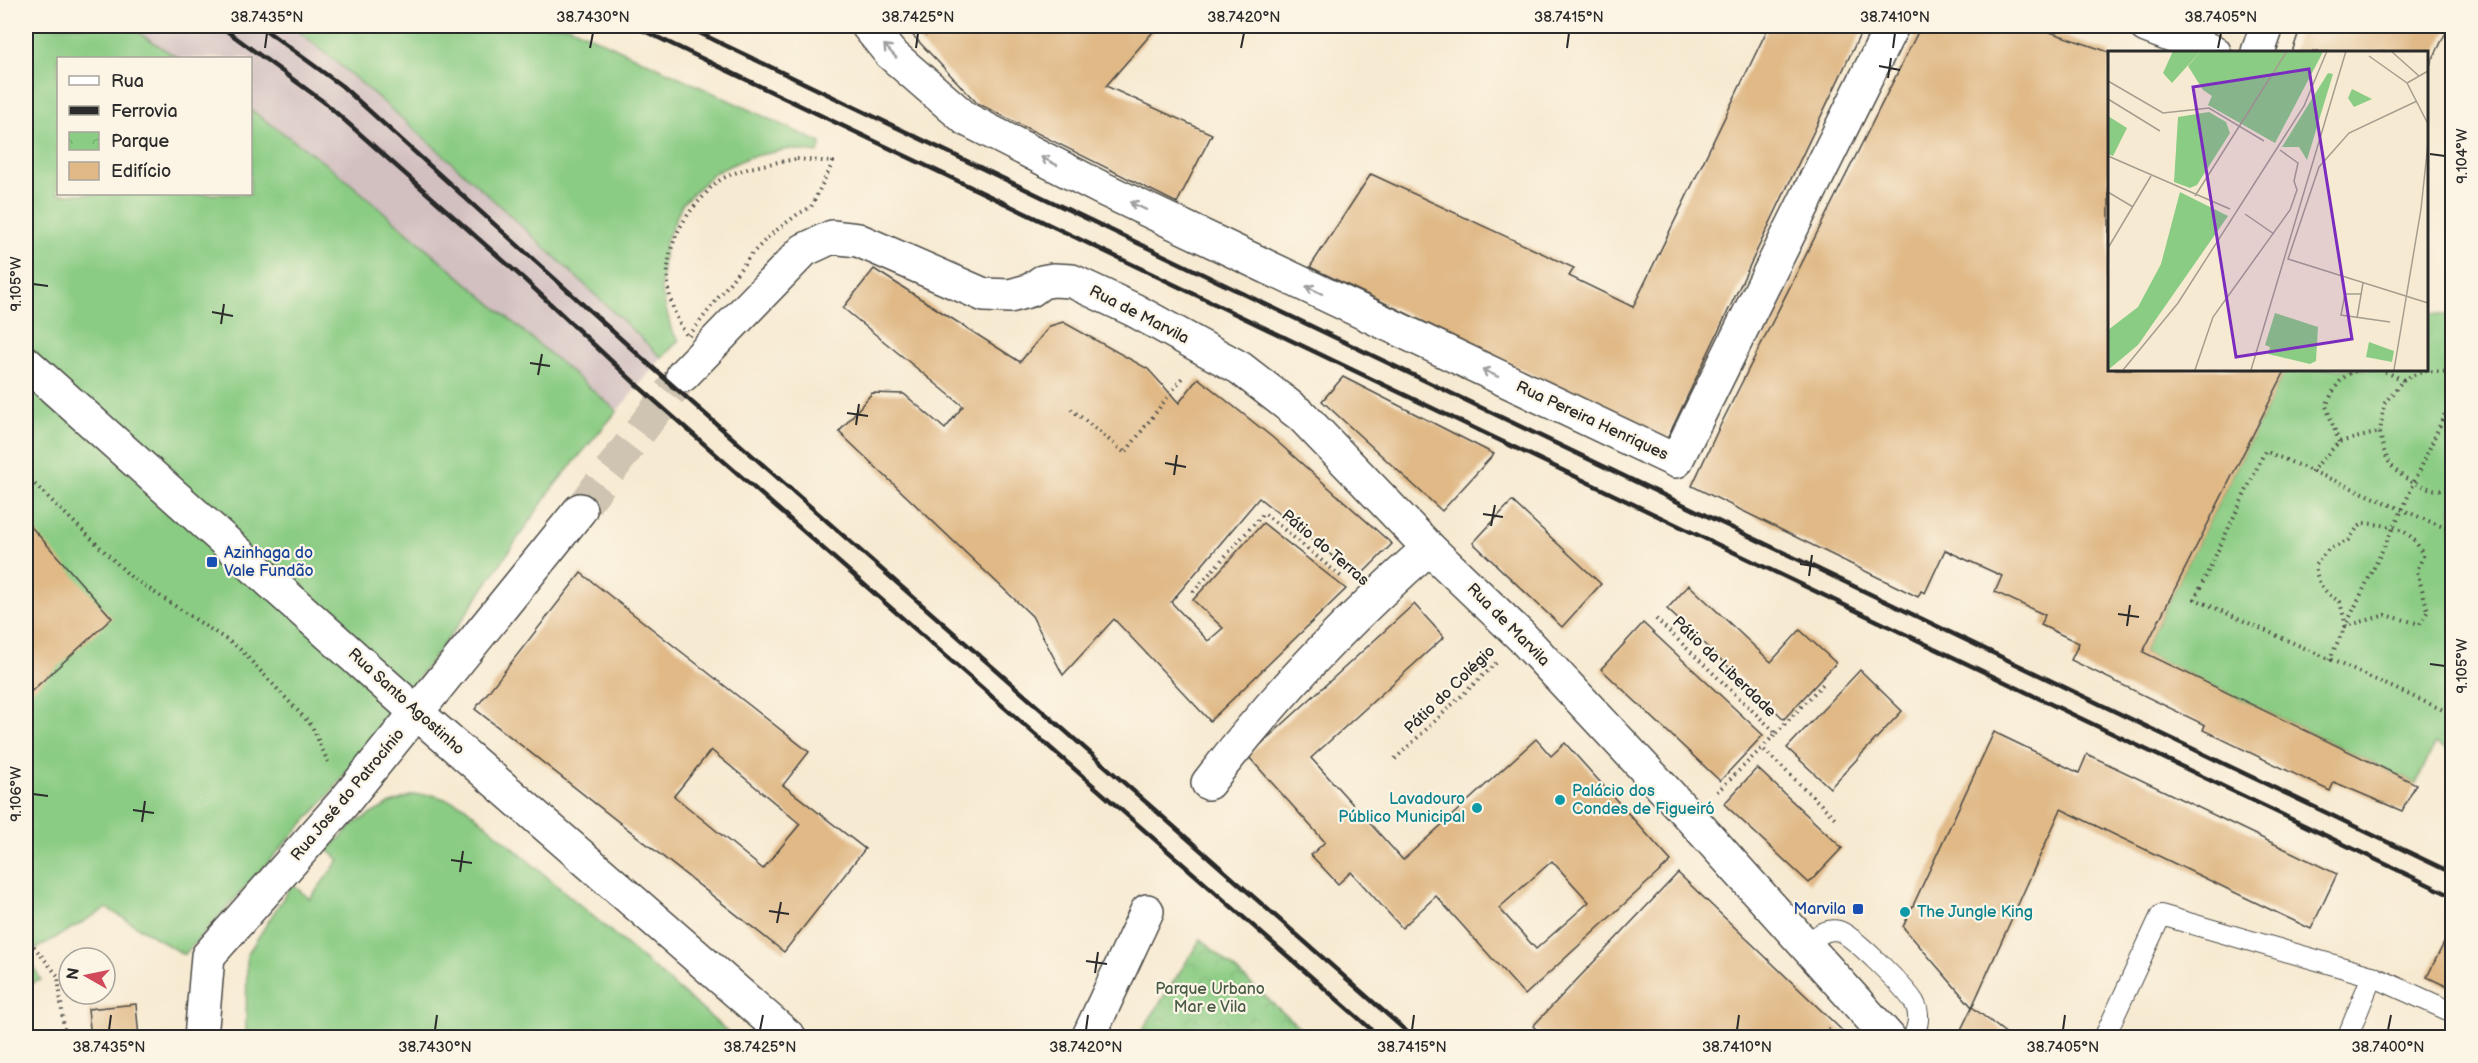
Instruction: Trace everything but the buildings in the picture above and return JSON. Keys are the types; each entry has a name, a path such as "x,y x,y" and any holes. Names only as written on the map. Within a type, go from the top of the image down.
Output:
{"street":[{"name":"Rua Pereira Henriques","path":"868,26 890,52 966,118 1101,188 1676,461 1892,26"},
{"path":"2146,26 2211,51"},
{"path":"2258,51 2267,26"},
{"name":"Rua de Marvila","path":"683,375 804,250 832,237 858,240 984,295 1010,296 1030,290 1042,282 1072,281 1134,310 1205,349 1239,369 1302,416 1429,548 1522,637 1692,819 1889,1038"},
{"name":"Rua Santo Agostinho","path":"26,363 417,712 790,1038"},
{"name":"Rua José do Patrocínio","path":"201,1038 208,956 345,802 580,510"},
{"path":"1208,783 1242,739 1370,600 1429,548"},
{"path":"1088,1038 1147,911"}],"lane":[{"path":"2104,1038 2161,915 2372,976 2452,1012"},
{"path":"1805,945 1828,930 1838,930 1854,940 1914,1002 1919,1019 1912,1038"},
{"path":"2347,1038 2372,976"}],"path":[{"path":"798,214 769,236 751,255 688,337 678,323 667,289 671,245 689,212 717,182 758,165 797,159 833,162 811,207"},
{"path":"1071,409 1125,453 1205,349"},
{"path":"2340,442 2326,406 2337,381 2355,370"},
{"path":"2382,370 2403,380"},
{"path":"2452,372 2422,371 2403,380 2384,404 2380,432 2383,450 2391,465 2415,482 2431,488 2452,490"},
{"path":"2329,660 2395,526 2452,398"},
{"path":"2311,472 2340,442 2380,432"},
{"path":"2452,531 2265,451 2195,599 2452,714"},
{"path":"26,476 130,577 238,648 312,726 345,802"},
{"name":"Pátio do Terras","path":"1193,592 1264,513 1370,600"},
{"path":"2364,523 2395,526 2418,541 2423,556 2417,571 2428,611 2420,624 2386,615 2346,626 2340,602 2327,594 2317,580 2315,565 2328,550 2349,540 2357,528 2364,523"},
{"name":"Pátio da Liberdade","path":"1656,619 1776,733"},
{"name":"Pátio do Colégio","path":"1395,759 1522,637"},
{"name":"Pátio da Liberdade","path":"1714,796 1823,684"},
{"path":"1762,748 1836,819"},
{"path":"26,937 58,976 65,1038"}],"shaded area":[{"path":"128,26 292,26 359,80 548,250 662,358 617,411 337,172 252,111 252,57 176,57"}],"green space":[{"path":"26,26 128,26 176,57 57,57 57,195 252,195 252,111 337,172 617,411 553,487 457,627 329,795 184,955 107,908 27,954 41,980 26,985"},
{"path":"292,26 569,26 821,143 818,153 790,149 749,157 714,173 682,204 665,244 661,290 672,332 679,340 662,358 434,147"},
{"path":"2427,311 2452,317 2452,752 2435,743 2416,784 2143,652 2285,370 2427,370"},
{"path":"413,795 433,795 463,805 734,1037 246,1038 247,955 292,884 310,899 339,860 328,850 355,823 391,803"},
{"name":"Parque Urbano Mar e Vila","path":"1201,939 1310,1037 1138,1037"}],"tunnel":[{"path":"580,510 683,375"}],"railway":[{"path":"220,26 324,102 524,279 638,386 1381,1038"},
{"path":"260,26 342,86 653,368 1414,1038"},
{"path":"634,26 2452,896"},
{"path":"685,26 2452,873"}],"place":[{"name":"Azinhaga do Vale Fundão","path":"212,562"},
{"name":"Palácio dos Condes de Figueiró","path":"1560,800"},
{"name":"Lavadouro Público Municipal","path":"1477,808"},
{"name":"Marvila","path":"1858,909"},
{"name":"The Jungle King","path":"1905,912"}]}
